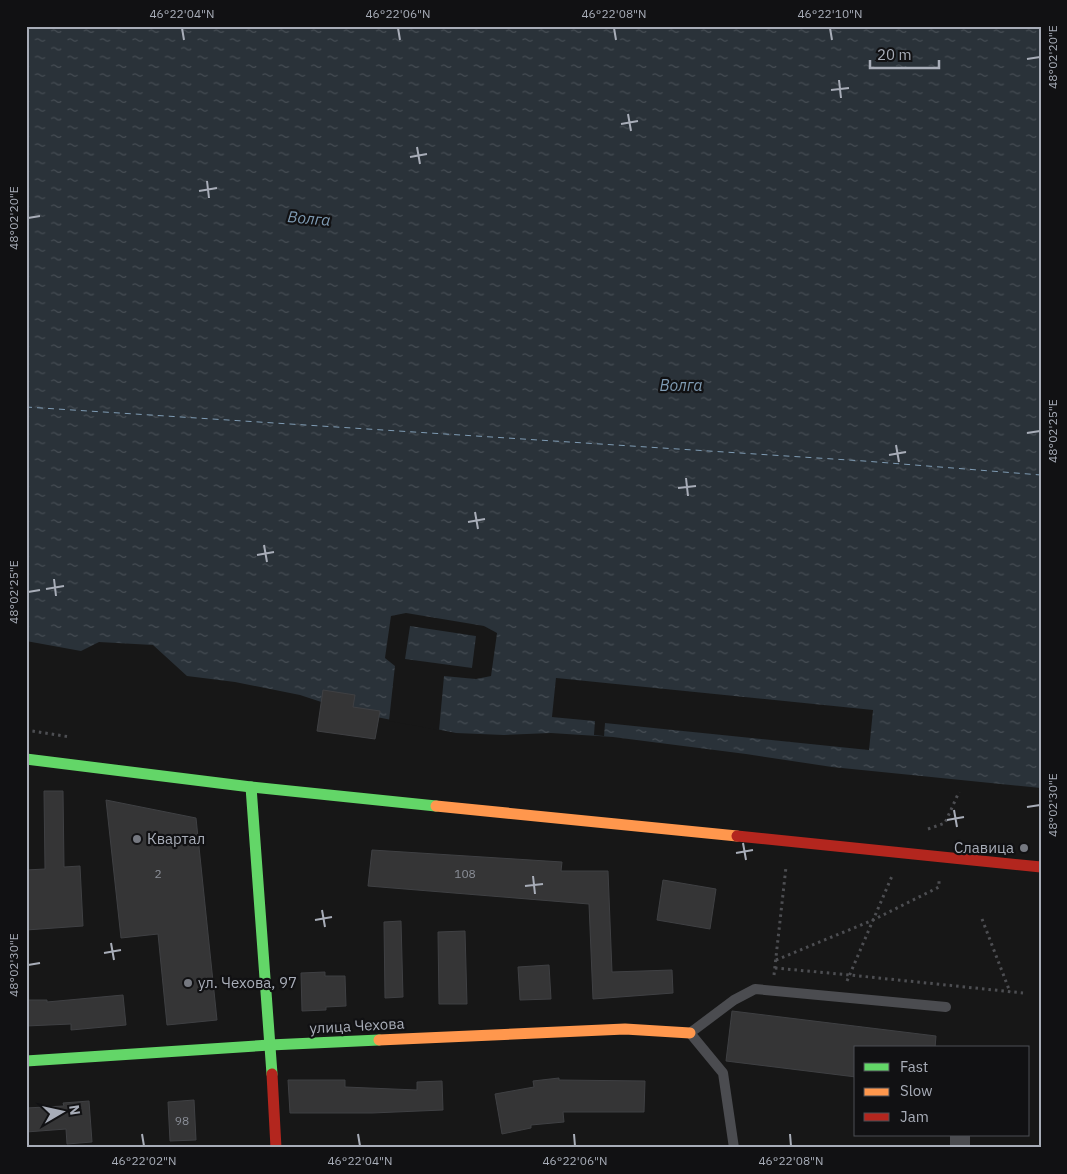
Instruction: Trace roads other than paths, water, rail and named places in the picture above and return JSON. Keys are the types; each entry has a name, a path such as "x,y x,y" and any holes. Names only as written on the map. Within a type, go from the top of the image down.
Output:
{"street":[{"path":"26,759 251,787 1041,867"},
{"path":"251,787 276,1148"},
{"name":"улица Чехова","path":"26,1061 270,1045 625,1028 690,1033"}],"lane":[{"path":"734,1148 723,1073 690,1033 734,1000 755,989 946,1008"}],"water":[{"name":"Волга","path":"26,26 1041,26 1041,788 832,767 613,737 551,733 504,735 456,733 352,712 300,695 235,682 187,676 153,645 99,642 81,651 26,641"}],"place":[{"name":"Квартал","path":"137,839"},
{"name":"Славица","path":"1024,848"},
{"name":"ул. Чехова, 97","path":"188,983"}]}
